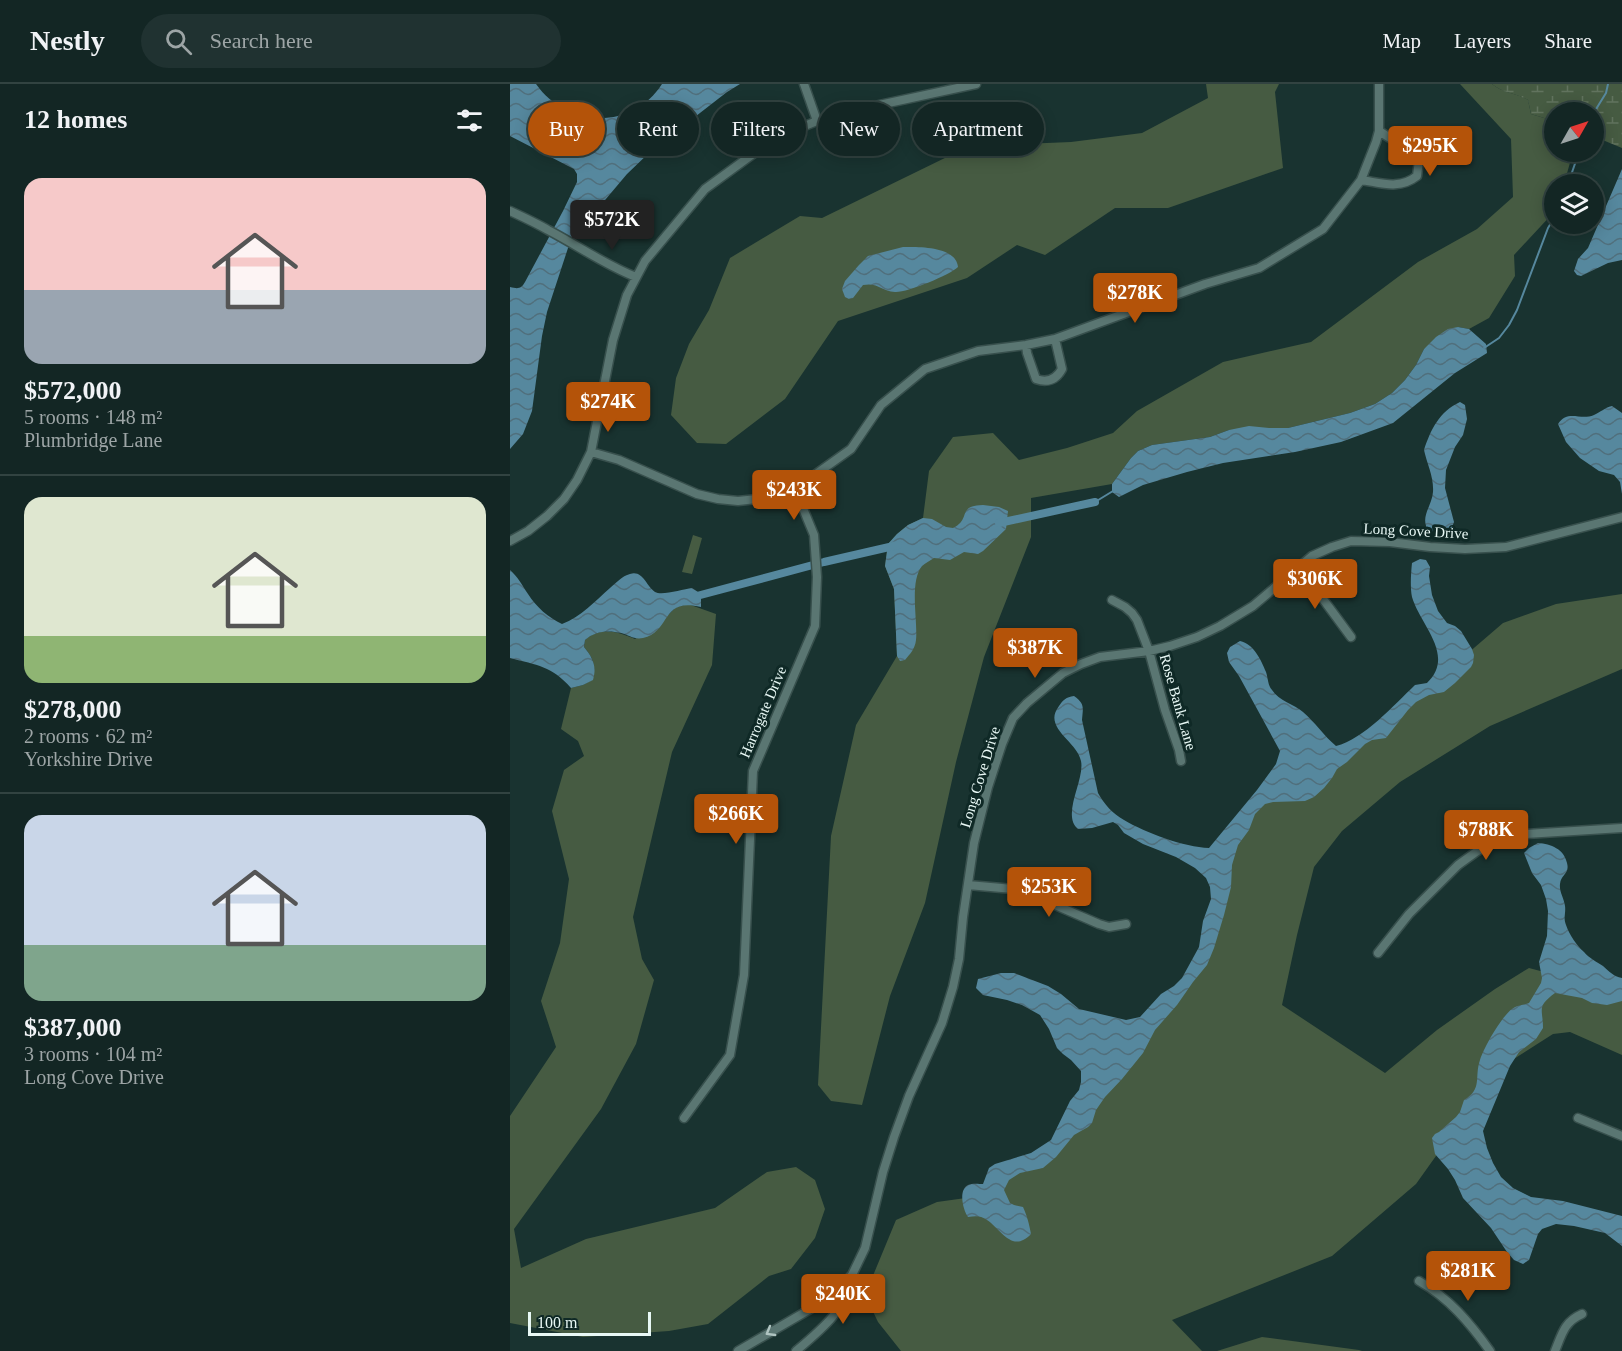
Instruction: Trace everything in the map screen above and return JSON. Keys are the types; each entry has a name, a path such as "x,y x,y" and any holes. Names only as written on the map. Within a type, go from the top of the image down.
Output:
{"street":[{"path":"804,84 817,121"},
{"path":"510,541 548,516 578,480 591,452 613,340 627,295 645,261 705,189 776,138 817,121 976,84"},
{"path":"591,452 619,460 697,494 718,499 738,501 766,498 795,489 852,448 881,405 925,369 978,351 1056,339 1204,284 1259,268 1323,229 1361,180 1376,142 1379,84"},
{"path":"1361,180 1398,185 1409,182 1417,176 1419,160 1409,150 1378,131"},
{"path":"510,211 636,277"},
{"path":"1026,345 1036,378 1044,381 1054,379 1062,369 1056,339"},
{"name":"Harrogate Drive","path":"684,1118 730,1055 744,975 753,771 815,626 817,577 814,535 795,489"},
{"name":"Long Cove Drive","path":"738,1351 834,1293 852,1275 866,1248 883,1172 894,1137 909,1096 942,1023 953,987 959,959 974,843 988,787 1013,718 1027,703 1063,673 1100,657 1149,651 1179,644 1220,626 1253,606 1312,556 1351,541 1390,542 1430,548 1506,547 1622,517"},
{"path":"1298,568 1351,637"},
{"name":"Rose Bank Lane","path":"1112,600 1120,603 1132,613 1149,651 1181,761"},
{"path":"1378,953 1409,914 1458,866 1499,839 1526,834 1622,828"},
{"path":"968,885 1024,892 1109,927 1126,924"},
{"path":"1578,1118 1622,1136"},
{"name":"Long Cove Drive","path":"796,1351 827,1324 841,1308 850,1287 852,1275"},
{"path":"1419,1281 1432,1288 1454,1306 1490,1351"},
{"path":"1556,1351 1566,1326 1572,1318 1582,1314"}],"green space":[{"path":"1206,84 1279,84 1275,92 1283,168 1168,208 1115,208 1045,255 1017,245 967,278 838,321 785,399 726,444 697,443 671,415 676,378 689,344 709,310 730,258 800,216 822,218 949,156 1044,156 1044,143 1142,133 1208,98"},
{"path":"1460,84 1492,84 1528,100 1531,114 1544,118 1544,162 1570,162 1567,174 1544,174 1544,223 1514,255 1515,276 1489,318 1469,329 1458,327 1424,349 1416,365 1392,393 1375,404 1350,413 1288,428 1229,430 1210,437 1152,445 1138,451 1112,484 1031,498 1031,537 984,657 956,762 925,903 890,996 862,1105 831,1101 818,1085 831,836 856,725 897,656 894,589 885,566 888,544 908,525 923,518 929,471 953,437 993,433 1019,460 1067,448 1113,433 1137,411 1223,362 1311,342 1418,262 1477,229 1513,197 1511,139"},
{"path":"1492,84 1622,84 1622,148 1604,141 1604,102 1544,102 1544,118 1531,114 1528,100"},
{"path":"693,535 702,538 692,574 682,572"},
{"path":"1622,594 1622,669 1490,726 1400,782 1342,831 1314,867 1282,1005 1385,1073 1437,1030 1529,968 1563,977 1622,987 1622,1055 1570,1032 1553,1034 1498,1069 1416,1184 1332,1256 1172,1320 1202,1351 901,1351 878,1322 865,1295 896,1220 937,1202 980,1196 1046,1154 1194,971 1225,843 1268,792 1382,727 1503,623 1556,604"},
{"path":"688,604 716,614 712,665 672,752 633,917 642,959 654,980 636,1044 601,1109 514,1229 521,1268 586,1239 715,1208 767,1172 796,1167 815,1180 825,1209 815,1238 791,1269 769,1276 708,1324 669,1331 583,1337 510,1323 510,1116 556,1047 541,1001 560,943 569,879 552,811 564,770 584,756 578,741 561,729 571,688 592,680 593,662 584,647 585,640 603,632 623,634 635,639 676,607"},
{"path":"1262,1337 1359,1350 1362,1351 1217,1351"}],"water":[{"path":"510,84 536,84 554,102 528,102 528,145 510,136"},
{"path":"662,84 740,84 711,102 699,114 699,102 645,102"},
{"path":"617,116 617,156 646,156 627,174 600,206 585,230 577,235 568,248 547,312 532,411 523,434 510,449 510,287 519,288 525,282 577,182 574,169 549,156 605,156 605,117"},
{"path":"1622,169 1622,260 1608,263 1581,276 1577,275 1574,271 1578,259 1588,248 1594,234 1604,234 1604,211"},
{"path":"903,247 944,251 956,260 958,267 937,279 901,292 868,284 863,285 853,298 845,297 842,289 845,281 868,256"},
{"path":"1458,327 1469,329 1486,344 1487,353 1455,373 1393,423 1341,442 1223,463 1187,472 1143,485 1119,497 1112,492 1112,484 1131,458 1138,451 1152,445 1210,437 1249,426 1288,428 1350,413 1375,404 1392,393 1405,380 1424,349 1436,337 1448,329"},
{"path":"1460,402 1465,405 1467,419 1463,435 1455,447 1446,470 1445,488 1454,522 1450,532 1430,533 1425,517 1433,486 1424,450 1441,416"},
{"path":"1612,406 1622,413 1622,494 1620,482 1614,475 1599,471 1580,458 1566,442 1558,424 1566,417 1594,415"},
{"path":"983,505 1008,511 1006,529 978,554 964,552 950,560 934,558 922,566 918,573 915,591 915,643 905,660 900,661 897,656 894,589 885,566 888,544 908,525 923,518 932,519 946,527 953,528 962,521 967,510"},
{"path":"1420,559 1426,560 1430,567 1432,595 1438,611 1447,623 1461,631 1472,649 1474,655 1471,667 1444,692 1429,695 1416,702 1386,738 1372,740 1365,744 1337,769 1324,788 1314,797 1305,801 1265,804 1255,814 1249,830 1238,845 1232,865 1231,887 1224,915 1207,965 1155,1030 1143,1053 1105,1097 1096,1110 1092,1123 1074,1135 1056,1157 1043,1168 1020,1173 1009,1180 1004,1190 1010,1203 1023,1207 1031,1234 1024,1240 1012,1241 984,1218 968,1217 962,1200 965,1188 971,1184 983,1184 989,1168 995,1164 1031,1153 1051,1140 1070,1101 1079,1090 1081,1082 1081,1071 1057,1048 1040,1015 1022,1005 983,995 976,988 978,979 1001,973 1014,973 1048,986 1079,1009 1126,1020 1140,1017 1161,994 1182,978 1199,947 1203,921 1211,899 1210,887 1206,878 1195,868 1176,857 1143,844 1124,833 1113,822 1078,829 1073,823 1073,806 1080,778 1081,761 1057,728 1055,714 1059,706 1065,699 1074,696 1082,704 1082,720 1098,793 1113,812 1133,825 1154,834 1188,845 1209,848 1257,790 1276,764 1280,751 1229,662 1227,653 1230,647 1240,641 1249,645 1259,658 1275,694 1303,712 1336,746 1347,742 1368,729 1415,685 1427,683 1435,672 1438,662 1437,651 1411,593 1412,563"},
{"path":"510,570 539,608 562,624 582,613 622,578 634,573 641,576 658,593 692,588 701,594 701,607 688,605 679,607 667,616 659,629 643,638 611,632 597,633 589,637 585,640 584,647 593,662 595,670 593,680 571,688 550,671 510,658"},
{"path":"1538,843 1556,848 1563,854 1567,870 1560,887 1567,928 1586,954 1612,974 1622,978 1622,1001 1607,1005 1555,993 1549,998 1542,1009 1543,1028 1536,1039 1519,1052 1510,1066 1483,1131 1493,1163 1501,1177 1513,1188 1531,1197 1563,1201 1622,1216 1622,1246 1605,1233 1556,1224 1542,1229 1529,1260 1523,1264 1514,1260 1491,1228 1463,1198 1448,1169 1435,1154 1432,1138 1456,1117 1464,1100 1474,1092 1480,1060 1499,1025 1512,1009 1529,1003 1541,983 1539,962 1547,936 1548,911 1541,885 1532,873 1524,853"}],"waterway":[{"path":"1600,102 1608,84"},
{"path":"1571,174 1576,162"},
{"path":"1484,348 1499,338 1509,325 1517,310 1546,234"},
{"path":"1095,502 1113,491"},
{"path":"999,523 1095,502"},
{"path":"693,597 898,545"}]}
